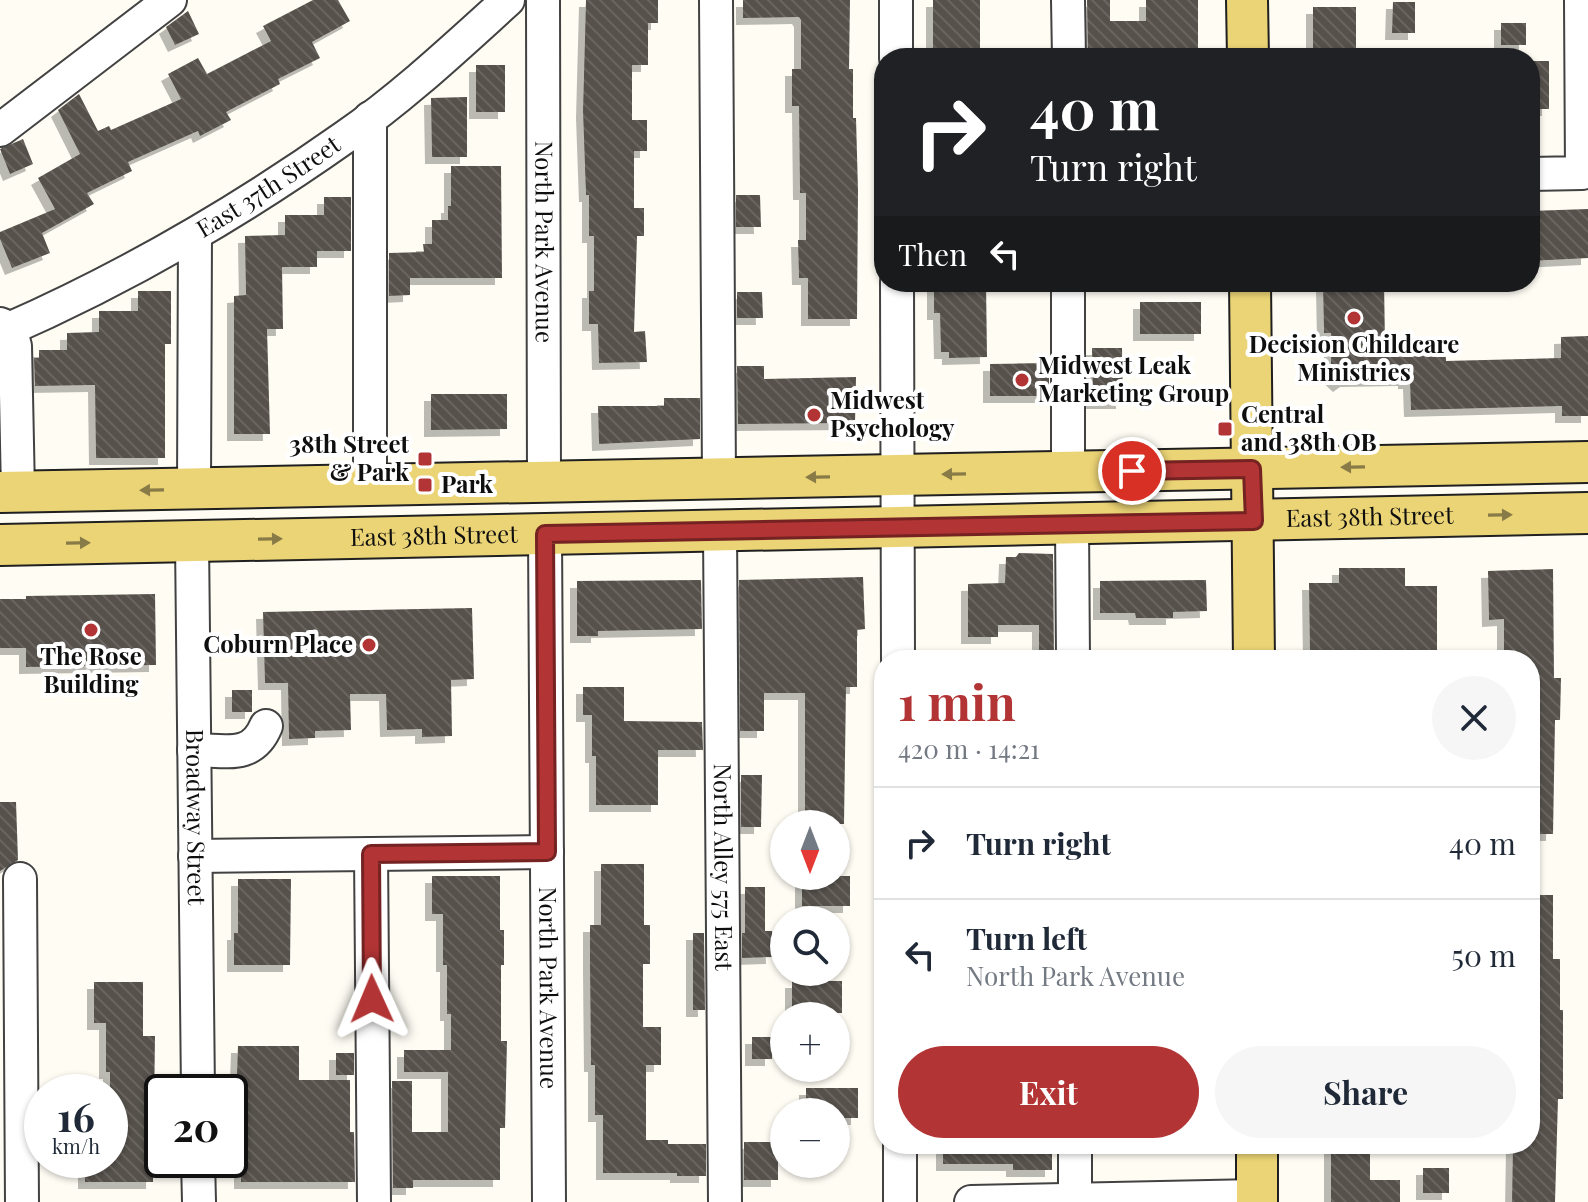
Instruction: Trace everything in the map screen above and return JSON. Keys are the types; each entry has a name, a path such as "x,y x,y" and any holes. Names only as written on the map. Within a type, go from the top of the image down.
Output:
{"main road":[{"path":"1247,0 1248,48"},
{"path":"1250,292 1254,650"},
{"path":"9,492 1588,462"},
{"name":"East 38th Street","path":"0,545 1588,513"},
{"path":"1257,1154 1257,1199"}],"street":[{"path":"0,130 170,0"},
{"name":"East 37th Street","path":"3,328 94,289 195,235 255,198 370,118 430,70 508,0"},
{"name":"North Park Avenue","path":"543,0 544,482"},
{"path":"716,0 719,479"},
{"path":"896,0 896,48"},
{"path":"1068,0 1069,48"},
{"path":"1540,174 1582,173 1581,0"},
{"path":"370,118 370,486"},
{"path":"194,489 195,235"},
{"path":"897,292 898,650"},
{"path":"1068,292 1068,472"},
{"path":"3,328 15,346 9,492"},
{"path":"1072,524 1073,650"},
{"name":"North Alley 575 East","path":"720,531 725,1202"},
{"name":"North Park Avenue","path":"545,534 549,1202"},
{"name":"Broadway Street","path":"192,541 198,1074"},
{"path":"194,750 243,750 256,743 266,726"},
{"path":"195,856 547,852"},
{"path":"371,854 374,1202"},
{"path":"20,879 22,1202"},
{"path":"900,1154 900,1202"},
{"path":"1075,1154 1075,1201"},
{"path":"198,1178 199,1202"},
{"path":"971,1202 1257,1199"}],"building":[{"path":"313,0 338,0 350,21 312,42 320,58 278,79 280,84 226,112 231,120 200,136 198,131 128,162 132,171 87,193 94,204 42,233 50,253 12,268 0,232 55,209 38,178 80,154 58,110 79,94 98,131 109,126 111,130 181,99 168,74 198,58 207,74 271,41 263,26"},
{"path":"586,0 658,0 658,23 648,23 648,65 632,65 632,120 647,120 647,151 634,151 634,208 644,208 644,236 637,236 634,332 645,331 647,362 599,363 598,324 589,324 589,291 594,291 594,236 589,236 583,111"},
{"path":"743,0 850,0 849,69 853,69 858,191 857,319 808,319 808,278 799,278 798,240 806,240 806,193 800,193 799,106 792,106 792,69 801,69 801,20 799,17 743,18"},
{"path":"933,0 980,0 980,48 933,48"},
{"path":"1087,0 1110,0 1110,21 1146,21 1146,0 1198,0 1198,48 1088,48"},
{"path":"1393,2 1415,2 1415,33 1392,33"},
{"path":"1313,7 1356,7 1356,48 1313,48"},
{"path":"188,11 199,34 175,45 166,27"},
{"path":"1501,23 1526,23 1526,45 1501,45"},
{"path":"1540,61 1549,61 1549,109 1540,109"},
{"path":"476,65 505,65 505,112 476,112"},
{"path":"467,97 467,157 432,157 431,98"},
{"path":"23,139 33,164 10,174 0,149"},
{"path":"451,166 501,166 502,278 410,278 410,295 389,296 389,253 424,252 423,244 432,244 432,220 448,220"},
{"path":"736,195 760,195 761,227 736,227"},
{"path":"324,197 351,197 351,251 317,251 317,267 282,267 283,329 267,329 270,434 234,434 234,296 246,295 245,236 285,235 285,215 324,215"},
{"path":"1588,209 1588,258 1540,260 1540,211"},
{"path":"138,291 171,291 171,344 165,344 165,458 96,458 95,385 35,386 34,358 39,358 39,350 67,350 67,333 99,332 99,311 138,311"},
{"path":"737,292 762,292 763,318 737,318"},
{"path":"934,292 986,292 987,357 949,358 949,352 941,352 940,313 934,313"},
{"path":"1323,292 1384,292 1385,344 1445,343 1446,361 1561,358 1561,337 1588,336 1588,416 1562,416 1562,406 1411,410 1410,382 1405,382 1405,379 1347,380 1340,385 1325,371 1331,364 1331,333 1324,333"},
{"path":"1140,302 1201,302 1201,334 1140,334"},
{"path":"1092,348 1122,348 1123,402 1093,402"},
{"name":"Midwest Leak Marketing Group","path":"1049,363 1049,396 990,396 990,364"},
{"name":"Midwest Psychology","path":"737,366 764,366 764,379 856,377 855,423 738,424"},
{"path":"431,394 507,394 507,429 431,430"},
{"path":"664,398 700,398 700,439 599,444 598,406 664,406"},
{"path":"1019,553 1053,554 1054,650 1039,650 1039,625 998,625 998,637 968,637 968,584 1005,583 1006,557 1016,557"},
{"path":"1339,568 1405,568 1405,586 1437,586 1437,650 1310,650 1309,583 1339,583"},
{"path":"1553,569 1554,678 1561,678 1560,720 1555,720 1553,834 1540,834 1540,650 1504,650 1504,619 1489,620 1488,571"},
{"path":"863,577 865,629 857,630 857,687 846,687 844,810 805,810 805,693 764,693 764,731 740,731 739,580"},
{"path":"701,580 702,629 598,631 598,636 577,636 577,581"},
{"path":"1206,580 1207,611 1173,612 1173,618 1136,618 1135,613 1100,613 1100,581"},
{"name":"The Rose Building","path":"155,594 156,665 26,667 26,648 0,648 0,599"},
{"name":"Coburn Place","path":"472,608 474,679 451,680 452,736 422,737 422,729 387,730 386,694 350,694 351,730 315,731 315,738 289,739 288,683 265,683 263,612"},
{"path":"583,687 624,687 624,721 702,722 703,750 658,750 658,805 596,805 592,715 583,715"},
{"path":"232,690 252,690 252,712 232,712"},
{"path":"741,775 762,775 761,827 741,827"},
{"path":"0,802 16,802 18,860 0,871"},
{"path":"601,864 644,864 644,925 650,925 650,964 643,964 643,1027 661,1027 661,1065 646,1065 646,1140 668,1140 668,1144 706,1144 706,1176 603,1173 603,1115 595,1115 595,1065 591,1065 590,964 590,925 601,925"},
{"path":"432,876 500,876 500,930 504,930 501,1041 507,1041 505,1128 500,1128 500,1180 413,1180 413,1188 393,1188 392,1081 412,1081 412,1132 448,1132 448,1072 404,1072 404,1050 451,1050 447,965 443,965 443,914 432,914"},
{"path":"238,879 291,879 290,965 234,965 234,933 238,933"},
{"path":"745,887 765,887 765,931 770,931 770,957 742,958 742,933 745,933"},
{"path":"802,890 850,890 850,906 802,906"},
{"path":"1540,895 1553,895 1553,959 1560,959 1560,1010 1563,1010 1563,1099 1558,1099 1555,1202 1512,1202 1513,1154 1540,1154"},
{"path":"693,933 704,933 705,1010 693,1010"},
{"path":"94,982 143,982 143,1036 155,1036 154,1074 144,1074 144,1178 153,1178 153,1182 85,1182 85,1178 128,1178 128,1074 106,1072 106,1023 94,1023"},
{"path":"792,986 842,986 842,1002 792,1002"},
{"path":"752,1037 770,1037 770,1059 752,1059"},
{"path":"238,1046 299,1046 299,1080 350,1080 350,1132 354,1132 355,1182 241,1182 241,1178 248,1178 248,1074 237,1074"},
{"path":"336,1053 354,1053 354,1075 336,1075"},
{"path":"806,1088 858,1088 858,1118 850,1118 850,1098 806,1098"},
{"path":"744,1142 770,1142 770,1178 778,1180 744,1180"},
{"path":"943,1154 1052,1154 1052,1170 1013,1170 1013,1164 943,1164"},
{"path":"1331,1154 1370,1154 1370,1180 1400,1180 1400,1202 1331,1202"},
{"path":"1423,1168 1449,1168 1449,1193 1423,1193"}],"place":[{"name":"Decision Childcare Ministries","path":"1354,318"},
{"name":"Midwest Leak Marketing Group","path":"1022,380"},
{"name":"Midwest Psychology","path":"814,415"},
{"name":"Central and 38th OB","path":"1225,429"},
{"name":"38th Street & Park","path":"425,459"},
{"name":"Park","path":"425,485"},
{"name":"The Rose Building","path":"91,630"},
{"name":"Coburn Place","path":"369,645"}],"route":[{"path":"372,999 371,854 547,852 545,534 1254,521 1252,469 1132,471"}]}
